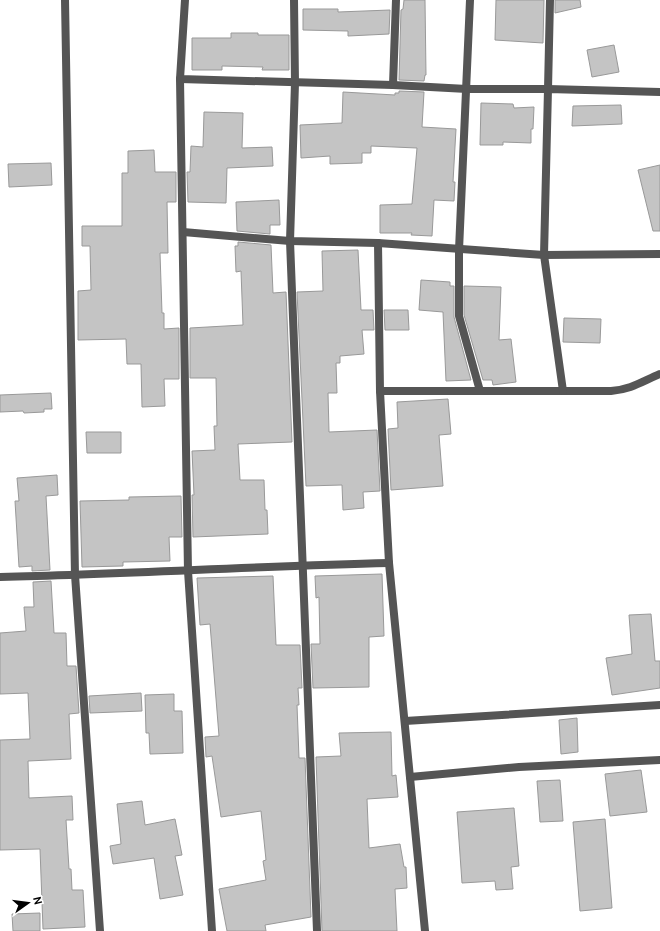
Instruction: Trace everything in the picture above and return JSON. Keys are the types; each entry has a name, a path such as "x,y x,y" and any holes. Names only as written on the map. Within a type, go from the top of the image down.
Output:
{"street":[{"path":"65,0 75,575 100,931"},
{"path":"185,0 180,79 188,571 212,931"},
{"path":"294,0 295,83 290,241 317,931"},
{"path":"393,85 396,0"},
{"path":"470,0 459,250 459,316 480,391"},
{"path":"550,0 544,255 562,391"},
{"path":"180,79 393,85 467,89 548,89 660,92"},
{"path":"183,232 290,241 378,243 544,255 660,254"},
{"path":"378,243 380,391 389,563 425,931"},
{"path":"380,391 623,390 660,374"},
{"path":"0,577 389,563"},
{"path":"405,721 660,706"},
{"path":"410,777 519,767 660,760"}],"building":[{"path":"404,0 425,0 426,75 424,81 399,80 401,10 403,9"},
{"path":"496,0 544,0 543,43 495,40"},
{"path":"555,0 580,0 581,7 555,13"},
{"path":"303,9 338,9 338,12 390,10 389,34 348,36 348,31 303,30"},
{"path":"231,33 289,35 289,70 262,70 263,67 222,66 222,70 192,70 192,38 231,38"},
{"path":"614,45 619,72 592,77 587,50"},
{"path":"399,91 424,92 422,127 456,129 453,182 455,182 454,201 434,200 432,236 411,235 412,233 380,233 380,205 412,204 417,148 371,146 371,153 362,153 362,163 330,164 330,156 301,158 300,125 342,123 343,92 395,95 395,93 399,93"},
{"path":"481,103 513,104 514,108 534,107 531,143 503,142 503,145 480,145"},
{"path":"621,105 622,124 572,126 573,106"},
{"path":"204,112 243,113 242,148 272,147 273,166 227,168 226,203 188,202 187,172 190,172 191,146 203,147"},
{"path":"154,150 155,172 176,172 176,202 167,202 168,253 160,253 164,329 179,328 179,379 164,379 165,406 142,407 141,364 127,364 126,339 78,340 78,291 91,290 90,246 82,246 82,226 122,226 122,173 128,173 128,151"},
{"path":"51,163 52,185 9,187 8,164"},
{"path":"660,165 660,231 653,231 638,170"},
{"path":"279,200 280,225 270,225 270,234 237,231 236,202"},
{"path":"238,242 271,245 273,293 286,292 292,442 238,444 240,480 264,480 265,510 267,510 268,534 193,537 192,495 194,495 192,451 215,450 214,426 217,426 216,378 190,378 190,328 243,325 241,271 236,272 235,246 238,246"},
{"path":"358,250 361,310 373,310 374,330 362,330 364,354 340,356 340,363 336,363 337,393 328,393 329,432 377,430 380,491 363,492 364,508 343,510 342,485 306,486 297,292 323,291 322,251"},
{"path":"421,280 450,282 450,286 454,286 454,317 471,380 446,381 443,312 419,310"},
{"path":"464,286 501,287 499,340 511,339 516,382 493,385 492,380 483,380 464,315"},
{"path":"384,310 408,310 409,330 385,330"},
{"path":"564,318 601,319 600,343 563,342"},
{"path":"51,393 52,409 44,409 44,412 0,412 0,395"},
{"path":"448,399 451,434 439,435 443,486 391,490 388,429 398,428 397,402"},
{"path":"86,432 121,432 121,453 87,453"},
{"path":"57,475 58,495 46,496 50,570 32,571 32,566 19,567 15,501 19,501 17,478"},
{"path":"181,496 182,537 169,537 170,561 123,562 123,566 82,567 80,501 129,500 129,497"},
{"path":"382,574 384,636 369,637 369,687 313,688 311,644 320,644 319,597 316,598 315,576"},
{"path":"273,576 276,645 300,645 302,688 298,688 299,705 297,705 299,758 305,758 311,917 265,925 266,931 227,931 219,889 266,880 263,861 266,860 261,811 221,817 212,756 206,757 205,737 219,736 210,624 200,625 197,578"},
{"path":"51,581 54,633 66,633 67,666 76,666 79,713 69,714 71,759 28,761 29,798 72,796 73,820 66,820 69,869 71,869 72,890 83,890 85,927 43,929 40,849 0,850 0,740 30,739 28,693 0,694 0,633 26,631 24,607 34,607 33,582"},
{"path":"651,614 655,661 660,661 660,688 612,695 606,658 632,654 629,615"},
{"path":"141,693 142,711 90,713 89,696"},
{"path":"174,694 174,711 182,711 183,753 150,754 149,733 146,733 145,695"},
{"path":"577,718 578,752 561,754 559,720"},
{"path":"391,732 392,776 396,775 398,797 367,799 369,848 400,844 404,867 406,867 407,888 395,889 397,931 322,931 316,757 341,756 339,733"},
{"path":"641,770 647,812 610,816 605,774"},
{"path":"560,780 563,821 540,822 537,781"},
{"path":"142,801 145,825 175,819 182,855 175,856 183,895 160,899 154,858 113,864 110,846 121,844 117,804"},
{"path":"514,808 519,866 511,867 513,889 496,890 495,881 462,883 457,812"},
{"path":"605,819 612,908 580,911 573,822"},
{"path":"40,913 40,931 13,931 12,914"}]}
